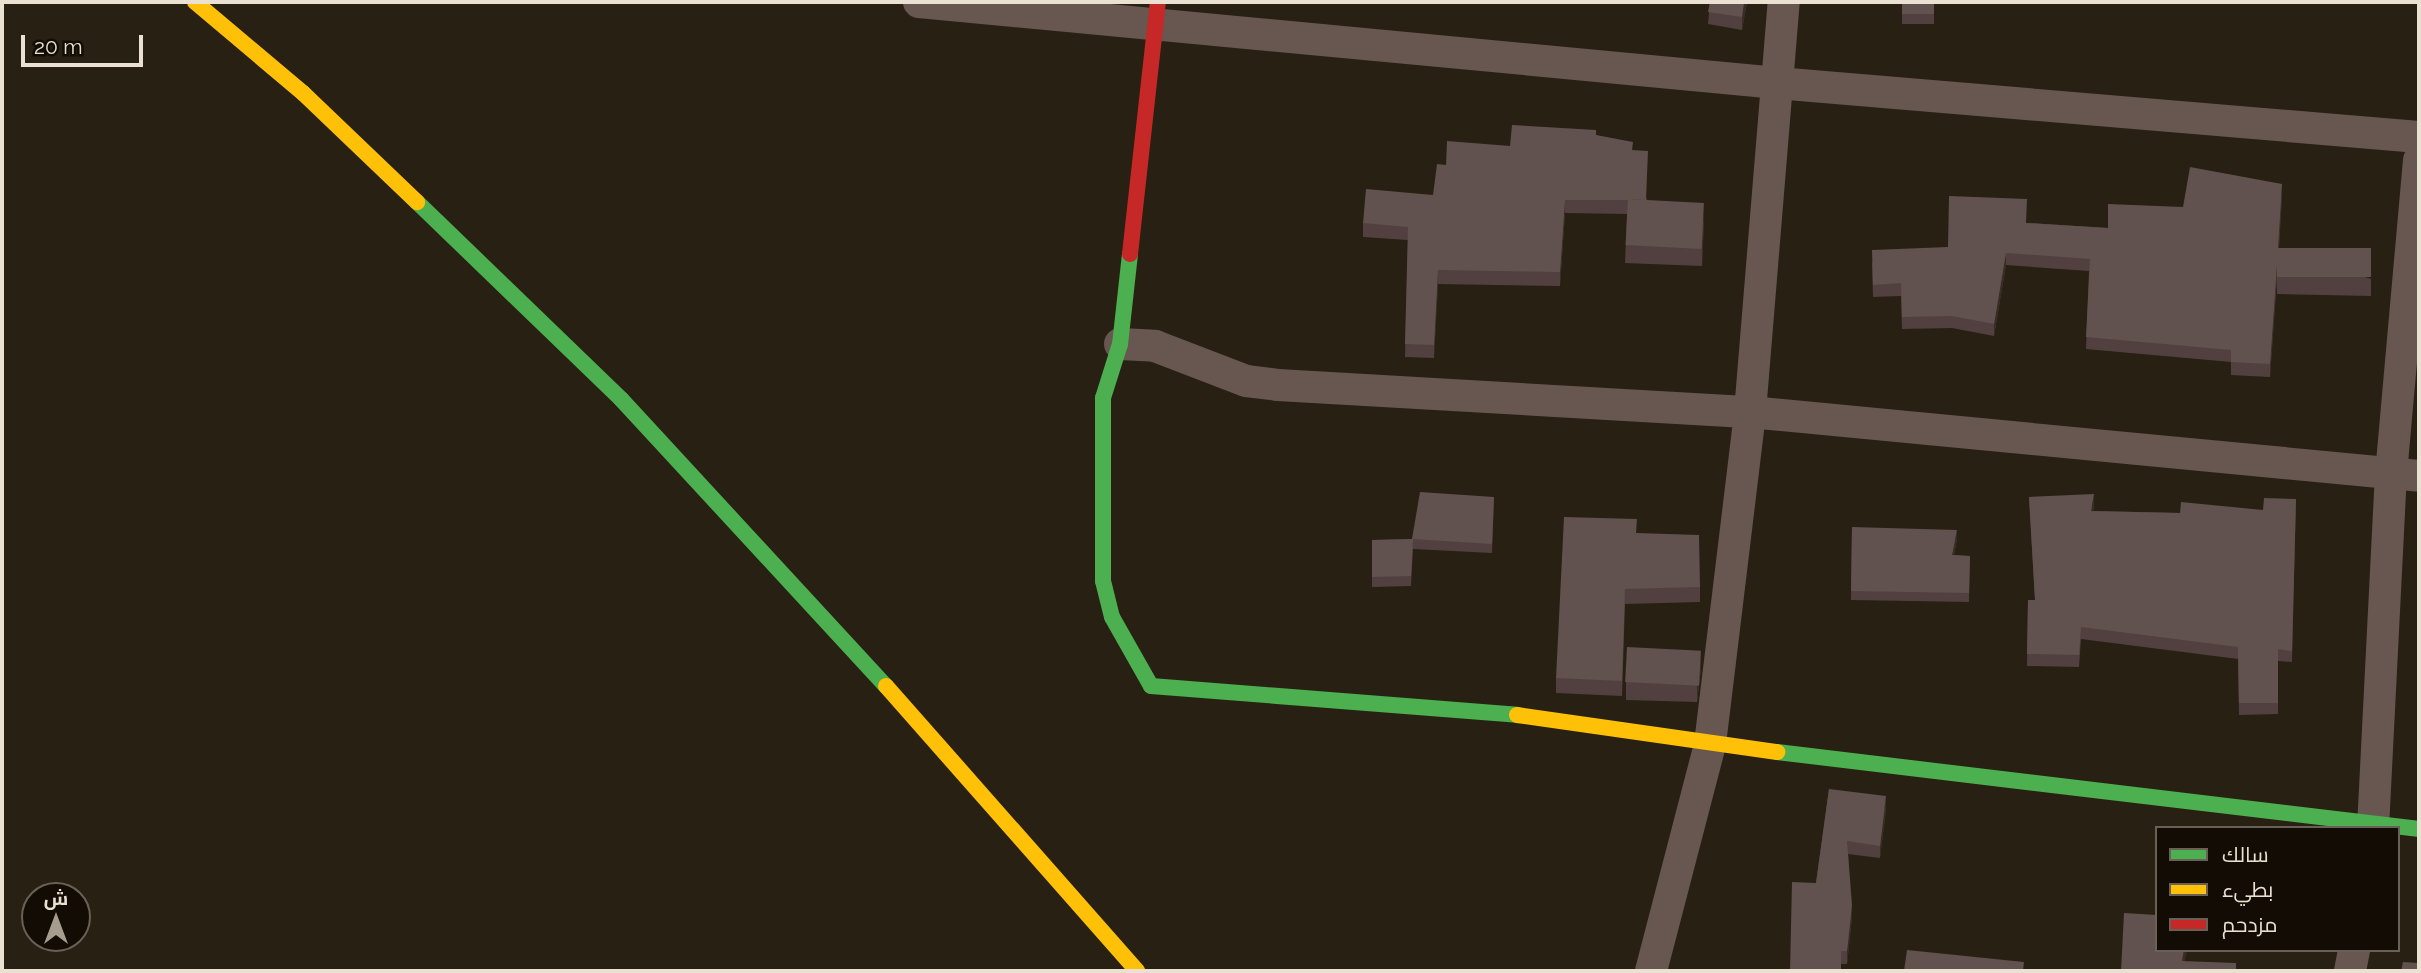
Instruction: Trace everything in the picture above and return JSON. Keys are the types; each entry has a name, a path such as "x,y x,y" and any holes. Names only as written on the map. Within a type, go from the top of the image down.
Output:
{"main road":[{"path":"195,2 303,93 621,399 916,718 1137,971"},
{"path":"1158,13 1120,344 1103,398 1103,581 1112,617 1151,685 1513,714 1710,744 2365,826"},
{"path":"2400,828 2419,829"}],"street":[{"path":"919,2 1158,13 1777,83 2419,137"},
{"path":"1651,971 1710,744 1750,412 1784,2"},
{"path":"2373,826 2405,475 2419,160"},
{"path":"1120,344 1155,346 1256,382 1750,412 2405,475"},
{"path":"2350,971 2354,952"}],"building":[{"path":"1710,2 1744,2 1742,17 1708,12"},
{"path":"1902,2 1934,2 1934,14 1902,14"},
{"path":"1512,125 1596,130 1596,135 1633,142 1632,150 1648,151 1646,200 1565,200 1560,272 1438,270 1434,345 1405,344 1408,227 1363,223 1366,189 1433,195 1437,164 1446,165 1447,141 1510,146"},
{"path":"2190,167 2282,184 2270,364 2231,362 2231,350 2086,337 2090,259 2006,253 1994,324 1952,316 1902,317 1901,283 1873,285 1872,250 1948,247 1949,196 2027,199 2026,223 2108,228 2108,204 2183,207"},
{"path":"1628,199 1704,203 1701,249 1626,245"},
{"path":"2277,248 2371,248 2371,277 2277,277"},
{"path":"2419,398 2419,432 2417,432"},
{"path":"1420,492 1494,497 1492,544 1413,539 1411,576 1372,577 1372,540 1412,539"},
{"path":"2094,494 2091,511 2180,513 2181,502 2263,510 2264,498 2296,499 2292,651 2278,649 2278,703 2239,703 2238,647 2081,627 2079,655 2027,654 2028,600 2035,600 2029,497"},
{"path":"1564,517 1637,519 1636,533 1699,535 1700,587 1625,589 1622,681 1556,678"},
{"path":"1852,527 1957,530 1952,555 1970,556 1969,593 1851,591"},
{"path":"1627,647 1701,651 1699,686 1625,682"},
{"path":"1829,789 1886,796 1880,846 1847,841 1852,905 1847,951 1841,951 1841,971 1790,971 1792,882 1816,883"},
{"path":"2124,913 2155,915 2155,952 2184,952 2182,961 2236,963 2236,971 2121,971"},
{"path":"1907,950 2024,962 2023,971 1904,971"},
{"path":"2403,962 2419,963 2419,971 2401,971"}],"traffic: fast":[{"path":"417,202 621,399 886,686"},
{"path":"1130,254 1120,344 1103,398 1103,581 1112,617 1151,686 1517,715"},
{"path":"1777,752 2394,826"},
{"path":"2400,827 2419,829"}],"traffic: slow":[{"path":"195,2 303,93 417,202"},
{"path":"886,686 1137,971"},
{"path":"1517,715 1777,752"}],"traffic: jam":[{"path":"1130,254 1158,2"}]}
